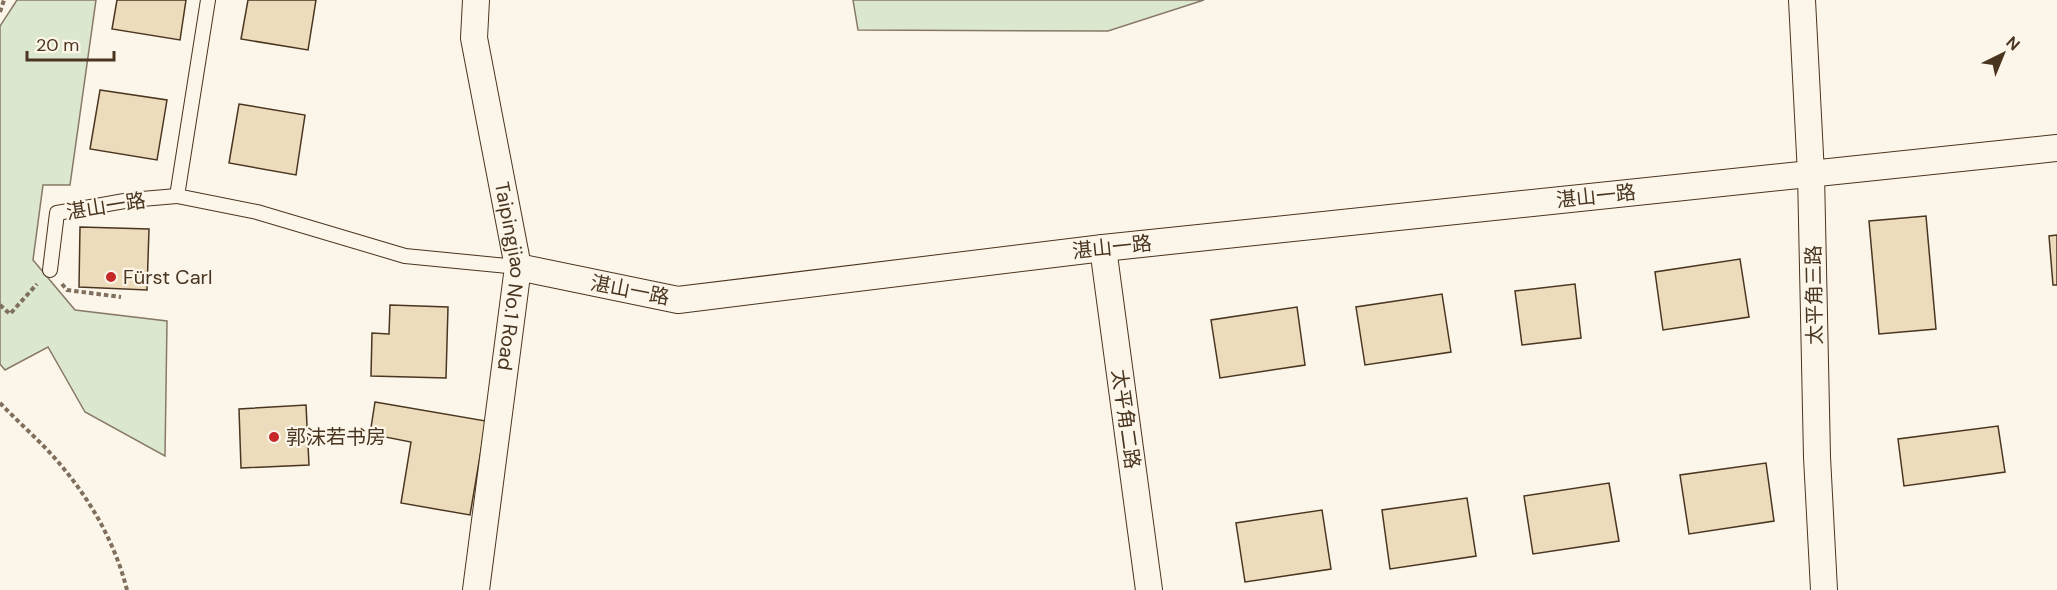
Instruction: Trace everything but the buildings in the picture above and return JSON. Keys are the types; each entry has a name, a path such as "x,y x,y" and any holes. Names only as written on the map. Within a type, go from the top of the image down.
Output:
{"street":[{"name":"Taipingjiao No.1 Road","path":"476,0 474,38 518,267 476,590"},
{"name":"太平角三路","path":"1802,0 1811,174 1817,457 1824,590"},
{"name":"湛山一路","path":"518,267 678,300 1103,248 2057,148"},
{"name":"太平角二路","path":"1103,248 1149,590"}],"lane":[{"path":"177,196 208,0"},
{"name":"湛山一路","path":"51,270 57,213 130,200 177,196 257,212 405,255 518,267"}],"path":[{"path":"0,12 4,0"},
{"path":"0,305 10,314 51,270 67,290 121,297"},
{"path":"0,403 64,468 99,517 123,572 127,590"}],"green space":[{"path":"17,0 96,0 70,185 43,185 33,260 75,310 167,321 165,456 85,412 48,347 5,370 0,364 0,26"},
{"path":"853,0 1204,0 1108,31 858,30"}],"place":[{"name":"Fürst Carl","path":"111,277"},
{"name":"郭沫若书房","path":"274,437"}]}
